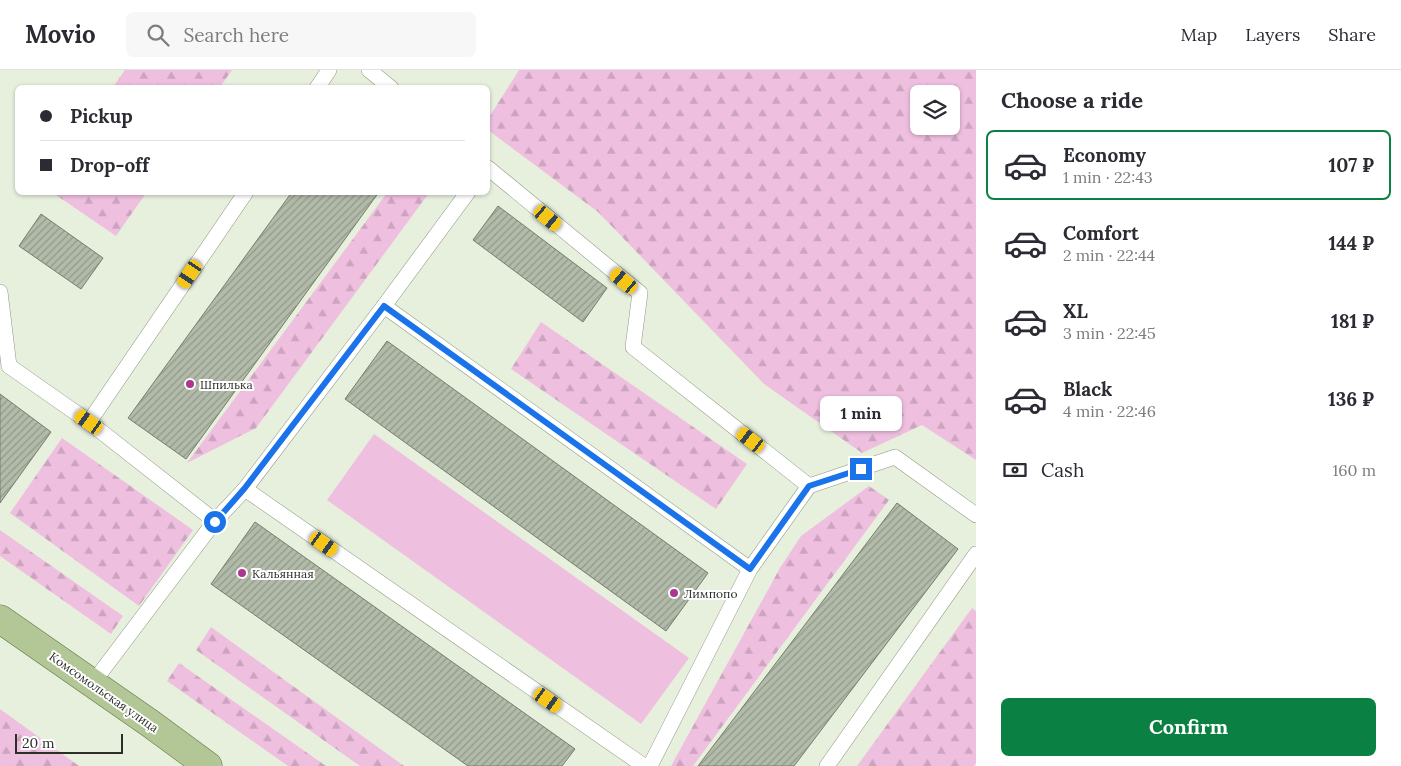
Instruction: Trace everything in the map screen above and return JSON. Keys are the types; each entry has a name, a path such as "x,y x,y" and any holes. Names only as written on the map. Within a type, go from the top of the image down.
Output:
{"main road":[{"name":"Комсомольская улица","path":"0,618 208,766"}],"lane":[{"path":"319,85 329,70"},
{"path":"369,70 388,85"},
{"path":"490,170 640,293 634,347 809,486"},
{"path":"89,422 244,195"},
{"path":"92,684 215,522 244,489 384,306 466,195"},
{"path":"0,292 9,366 89,422 215,522"},
{"path":"384,306 750,569"},
{"path":"650,766 750,569 809,486 895,457 976,515"},
{"path":"244,489 644,766"},
{"path":"827,766 976,554"}],"green space":[{"path":"125,70 232,70 221,85 114,85"},
{"path":"519,70 976,70 976,460 922,425 862,453 764,384 598,212 490,131 490,116"},
{"path":"56,195 145,195 116,236"},
{"path":"386,195 428,195 256,428 187,463"},
{"path":"541,322 747,464 716,509 511,369"},
{"path":"374,434 689,658 641,724 327,500"},
{"path":"62,438 193,530 139,606 10,513"},
{"path":"869,486 889,500 693,766 671,766 780,568 801,536"},
{"path":"0,530 123,616 111,634 0,556"},
{"path":"972,608 976,611 976,763 974,766 857,766"},
{"path":"211,627 404,766 360,766 196,650"},
{"path":"179,663 326,766 288,766 167,681"},
{"path":"0,709 79,766 0,766"}],"building":[{"path":"290,195 377,195 186,459 128,418"},
{"path":"498,206 607,288 583,322 473,240"},
{"path":"41,214 103,258 81,289 19,246"},
{"path":"387,341 708,573 666,631 345,399"},
{"path":"0,394 51,432 0,503"},
{"path":"897,503 958,549 794,766 698,766"},
{"path":"255,522 575,749 562,766 468,766 211,584"}],"place":[{"name":"Шпилька","path":"190,384"},
{"name":"Кальянная","path":"242,573"},
{"name":"Лимпопо","path":"674,593"}],"route":[{"path":"215,522 244,489 384,306 750,569 809,486 861,469"}]}
